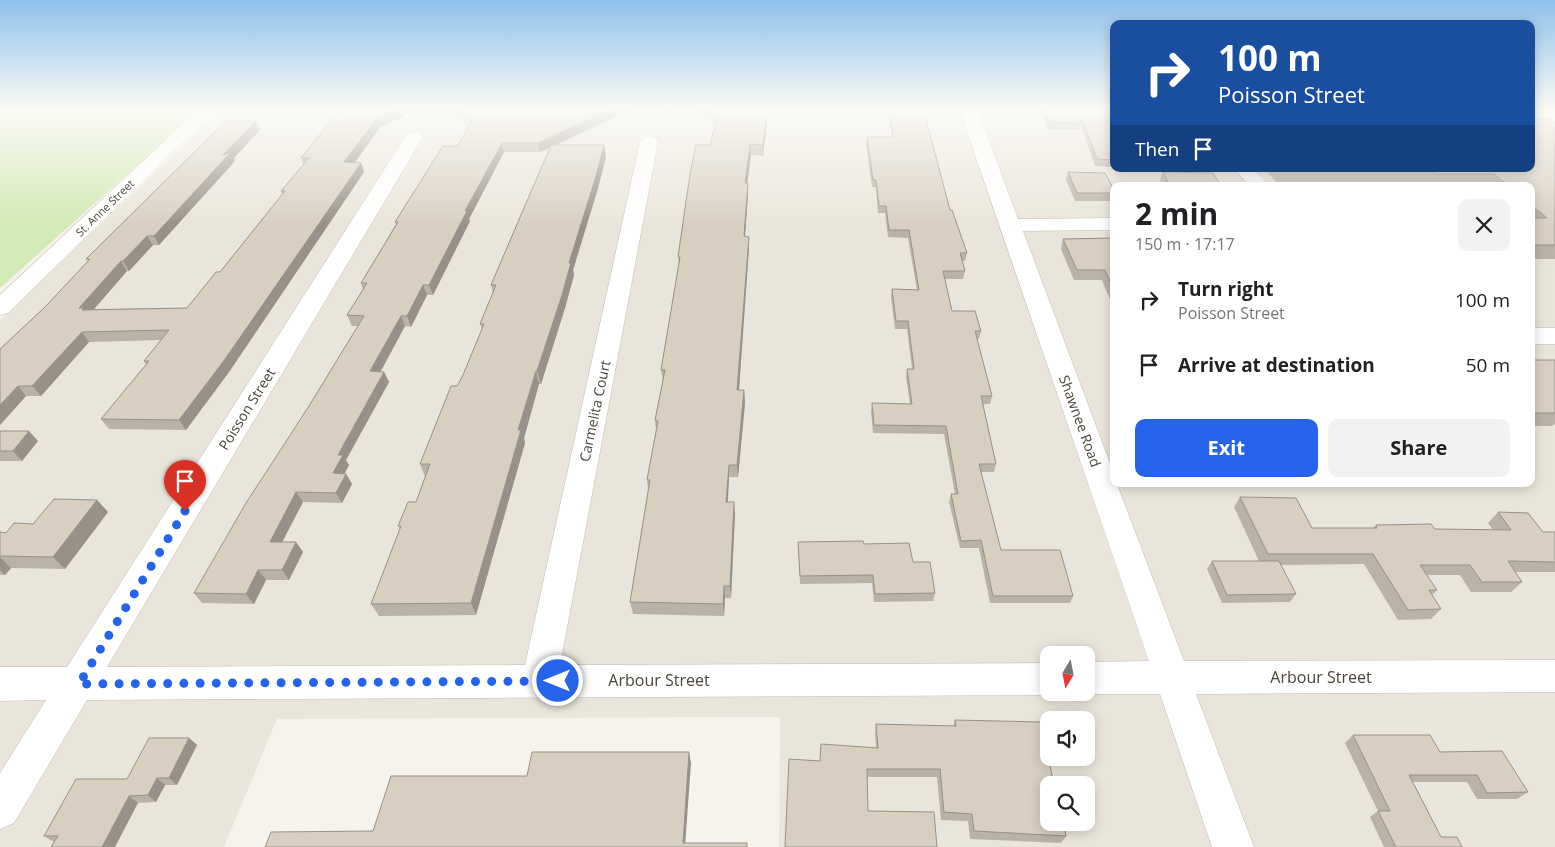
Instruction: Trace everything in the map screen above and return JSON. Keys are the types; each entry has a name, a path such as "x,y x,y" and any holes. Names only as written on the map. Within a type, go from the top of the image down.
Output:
{"street":[{"name":"St. Anne Street","path":"0,308 168,148"},
{"name":"Poisson Street","path":"0,809 79,684 408,148"},
{"name":"Carmelita Court","path":"539,681 649,148"},
{"name":"Shawnee Road","path":"982,148 1233,847"},
{"path":"1246,172 1255,182"},
{"path":"1010,225 1110,224"},
{"path":"1535,336 1555,336"},
{"name":"Arbour Street","path":"1095,678 1555,676"},
{"name":"Arbour Street","path":"0,684 1040,679"}],"shaded area":[{"path":"181,148 1110,148 1110,172 1535,172 1535,148 1555,148 1555,847 779,847 780,717 277,719 224,847 0,847 0,320"}],"green space":[{"path":"0,148 157,148 0,288"}],"building":[{"path":"199,148 230,148 223,155 231,152 154,236 147,236 121,261 79,308 84,308 82,310 187,308 216,272 220,272 285,191 281,191 309,158 301,158 309,148 355,148 344,162 361,163 223,362 179,420 101,419 149,361 144,361 169,330 82,332 32,386 18,386 0,405 0,349 45,307 90,259 86,259"},
{"path":"442,148 500,148 465,211 467,211 429,285 423,285 407,316 401,316 370,371 384,372 338,455 343,455 333,473 346,474 336,493 296,492 270,542 296,542 282,570 258,570 246,594 194,593 246,503 309,406 364,316 347,315 367,283 361,283 398,222 395,222"},
{"path":"550,148 603,148 569,263 571,263 562,295 518,430 521,430 471,603 371,604 401,526 398,526 408,502 416,502 430,464 420,464 451,386 457,386 463,375 484,324 480,324 496,285 491,285"},
{"path":"695,148 750,148 745,183 748,183 744,236 749,237 737,390 744,390 737,465 729,465 726,502 734,502 730,586 724,586 723,604 630,602 650,480 647,480 658,421 655,420 665,370 661,370 680,257 678,257"},
{"path":"868,148 933,148 950,210 952,210 967,253 960,253 965,271 943,271 952,311 975,311 981,331 975,331 992,396 981,396 996,464 979,464 1001,550 1060,550 1073,596 993,596 981,540 961,541 951,494 958,494 946,426 874,425 872,403 912,404 907,369 914,369 908,321 896,321 892,289 919,290 909,230 889,230 886,206 879,206 876,180 873,180"},
{"path":"1093,148 1110,148 1110,160 1097,159"},
{"path":"1535,148 1555,148 1555,245 1535,245 1535,218 1547,218 1535,208 1535,182 1504,182 1494,174 1435,174 1433,172 1535,172"},
{"path":"1068,172 1105,173 1110,182 1110,193 1077,193"},
{"path":"1163,172 1213,173 1219,182 1168,182"},
{"path":"1110,238 1110,281 1105,270 1077,270 1063,239"},
{"path":"1535,360 1555,360 1555,413 1535,413"},
{"path":"0,431 29,431 13,451 0,451"},
{"path":"1240,497 1296,498 1312,528 1377,528 1376,525 1431,524 1435,529 1511,530 1498,512 1528,513 1543,532 1555,532 1555,562 1508,561 1522,582 1482,582 1470,565 1420,565 1437,590 1429,590 1441,609 1408,610 1373,554 1268,554"},
{"path":"54,499 97,500 53,557 0,556 0,532 6,533 14,523 33,524"},
{"path":"863,541 864,544 909,543 913,562 930,562 935,593 875,594 873,575 800,576 798,542"},
{"path":"1212,561 1279,561 1296,594 1227,595"},
{"path":"955,720 1040,722 1040,766 1050,766 1052,776 1040,776 1040,831 1065,831 1066,836 974,831 972,814 944,812 940,769 867,769 868,811 934,812 937,847 785,847 789,759 820,761 821,744 878,748 876,724 956,726"},
{"path":"1353,735 1430,735 1440,752 1502,751 1528,792 1487,793 1477,775 1409,775 1441,837 1457,837 1462,847 1396,847 1378,811 1390,811"},
{"path":"149,738 189,738 169,778 157,778 148,795 129,796 102,847 51,847 58,836 44,836 76,779 127,779"},
{"path":"532,752 689,752 683,843 747,843 747,847 265,847 271,832 373,831 391,776 527,776"}],"route":[{"path":"185,511 79,684 558,681"}]}
